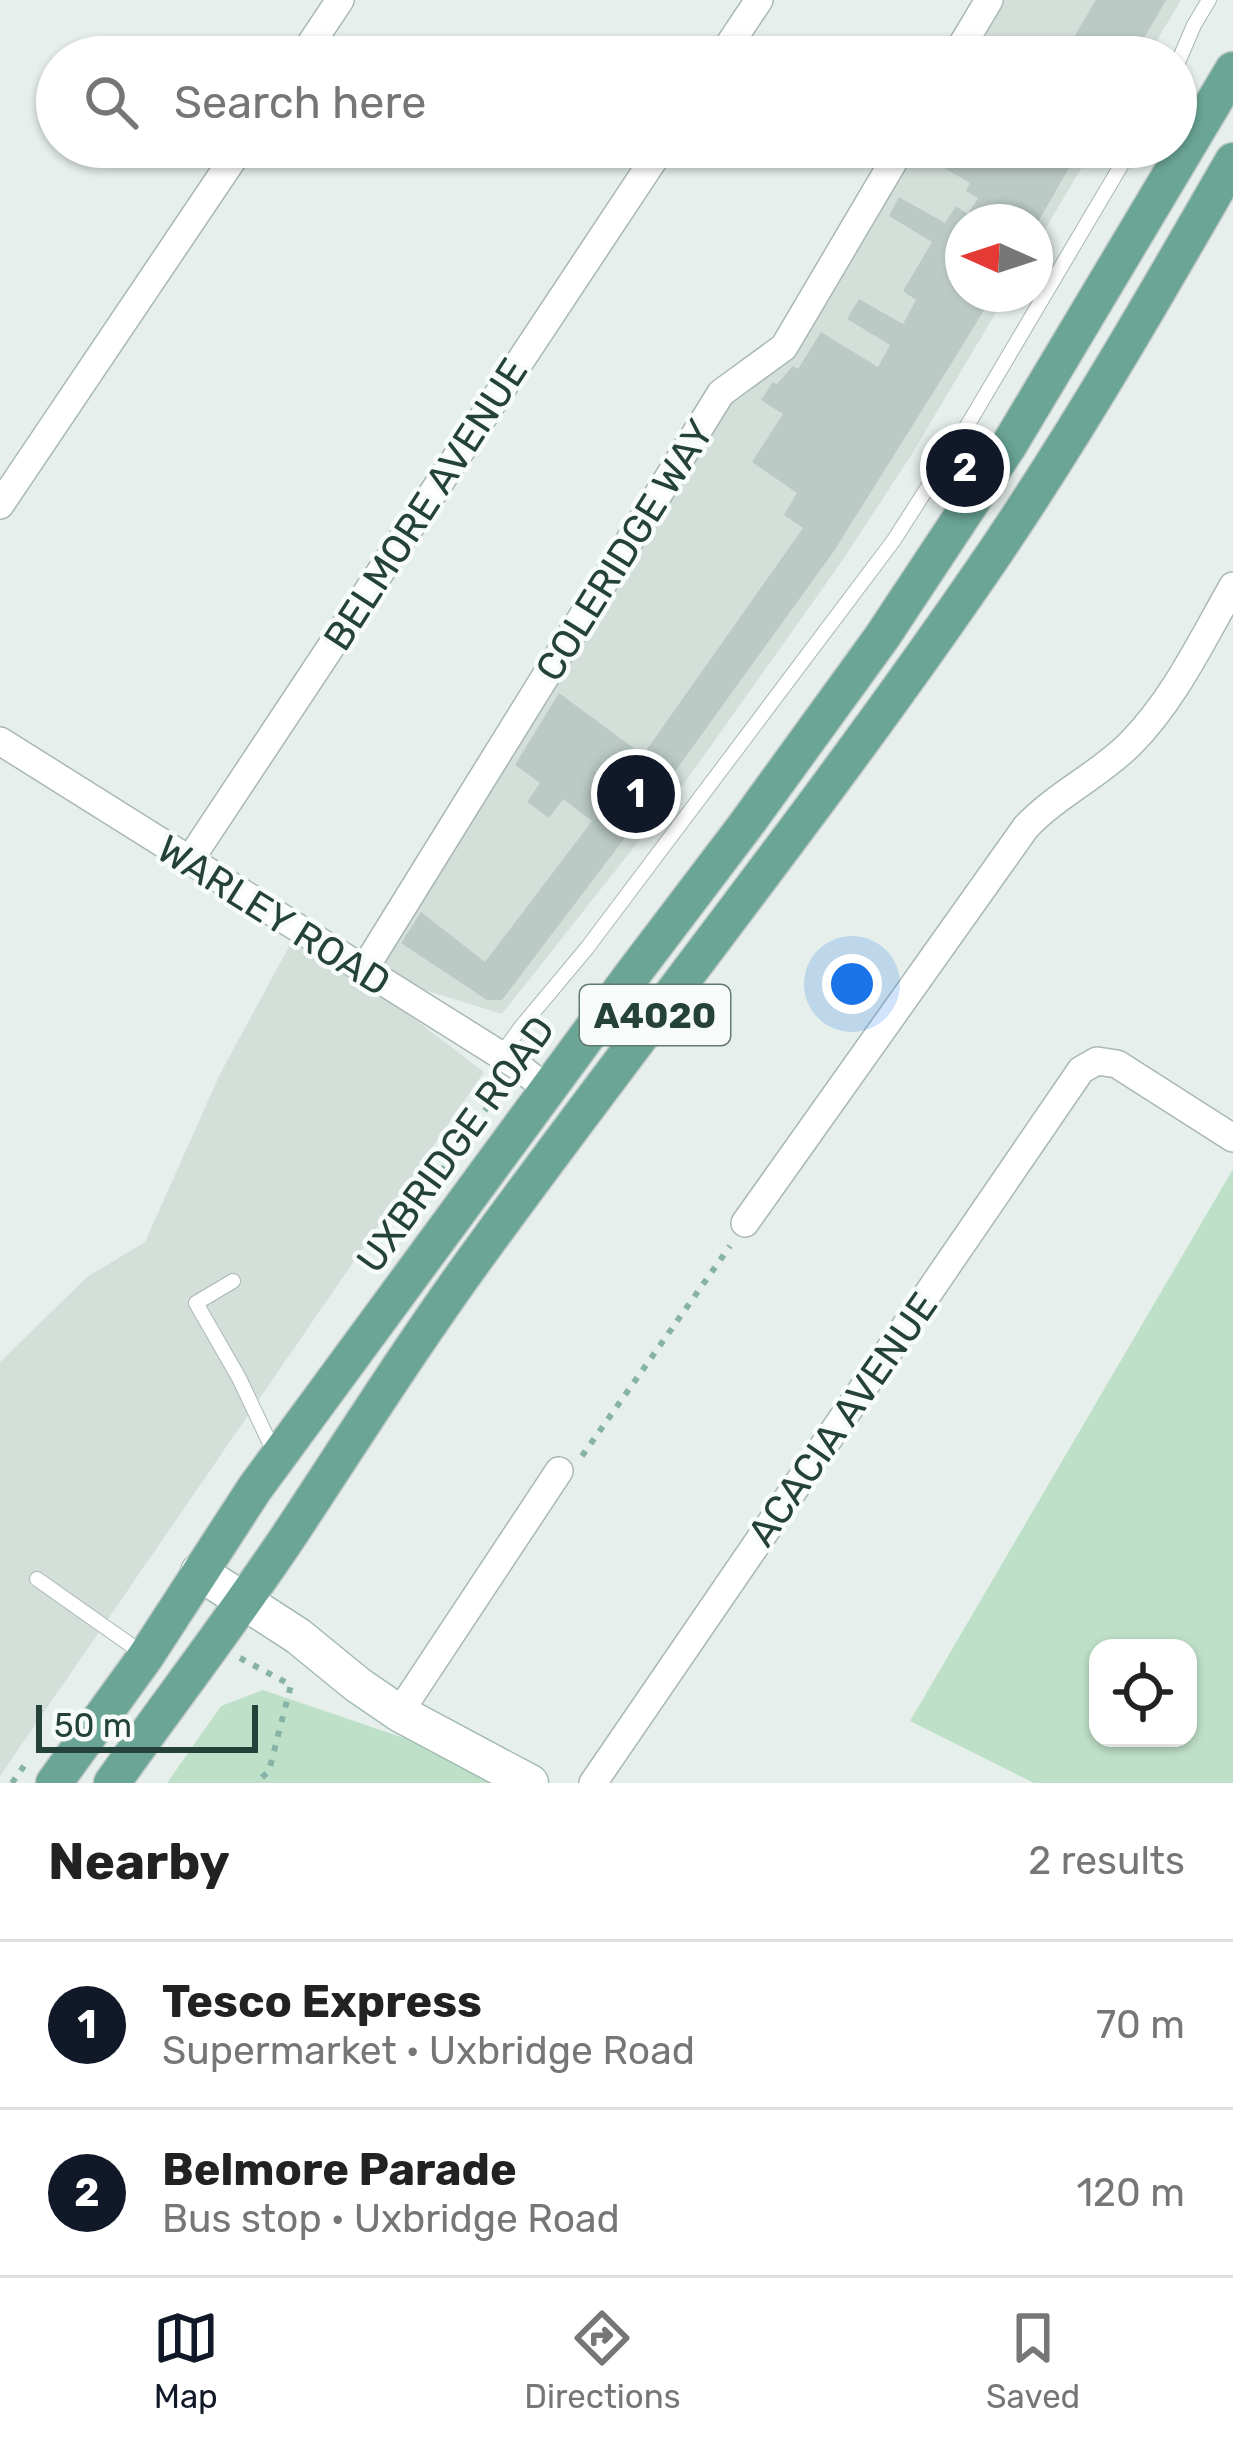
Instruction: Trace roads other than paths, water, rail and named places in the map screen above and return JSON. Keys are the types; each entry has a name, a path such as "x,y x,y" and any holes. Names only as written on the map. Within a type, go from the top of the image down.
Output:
{"main road":[{"name":"UXBRIDGE ROAD","path":"1197,131 1233,70"},
{"name":"A4020","path":"112,1783 294,1529 480,1251 852,756 995,551 1072,435 1233,161"},
{"name":"UXBRIDGE ROAD","path":"54,1783 146,1656 278,1458 824,719 935,560 1010,445 1175,168"},
{"path":"1010,445 1024,456 1041,460 1061,449 1072,435"}],"street":[{"path":"316,36 340,0"},
{"path":"735,36 759,0"},
{"path":"967,36 988,0"},
{"path":"0,505 227,168"},
{"name":"BELMORE AVENUE","path":"189,861 648,168"},
{"name":"COLERIDGE WAY","path":"363,971 721,393 784,347 890,168"},
{"path":"745,1223 1026,827 1117,757 1152,719 1233,586"},
{"name":"WARLEY ROAD","path":"0,741 363,971 504,1069 518,1066 547,1089"},
{"name":"ACACIA AVENUE","path":"593,1783 1081,1070 1097,1061 1117,1064 1233,1138"},
{"path":"399,1713 560,1471"},
{"path":"199,1572 298,1636 399,1713 530,1783"}],"lane":[{"path":"1190,36 1209,0"},
{"path":"504,1069 520,1027 587,949 893,540 970,421 1120,168"},
{"path":"233,1281 196,1304 278,1458"},
{"path":"37,1579 146,1656"}],"place":[{"name":"Belmore Parade","path":"965,468"},
{"name":"Tesco Express","path":"636,794"}]}
